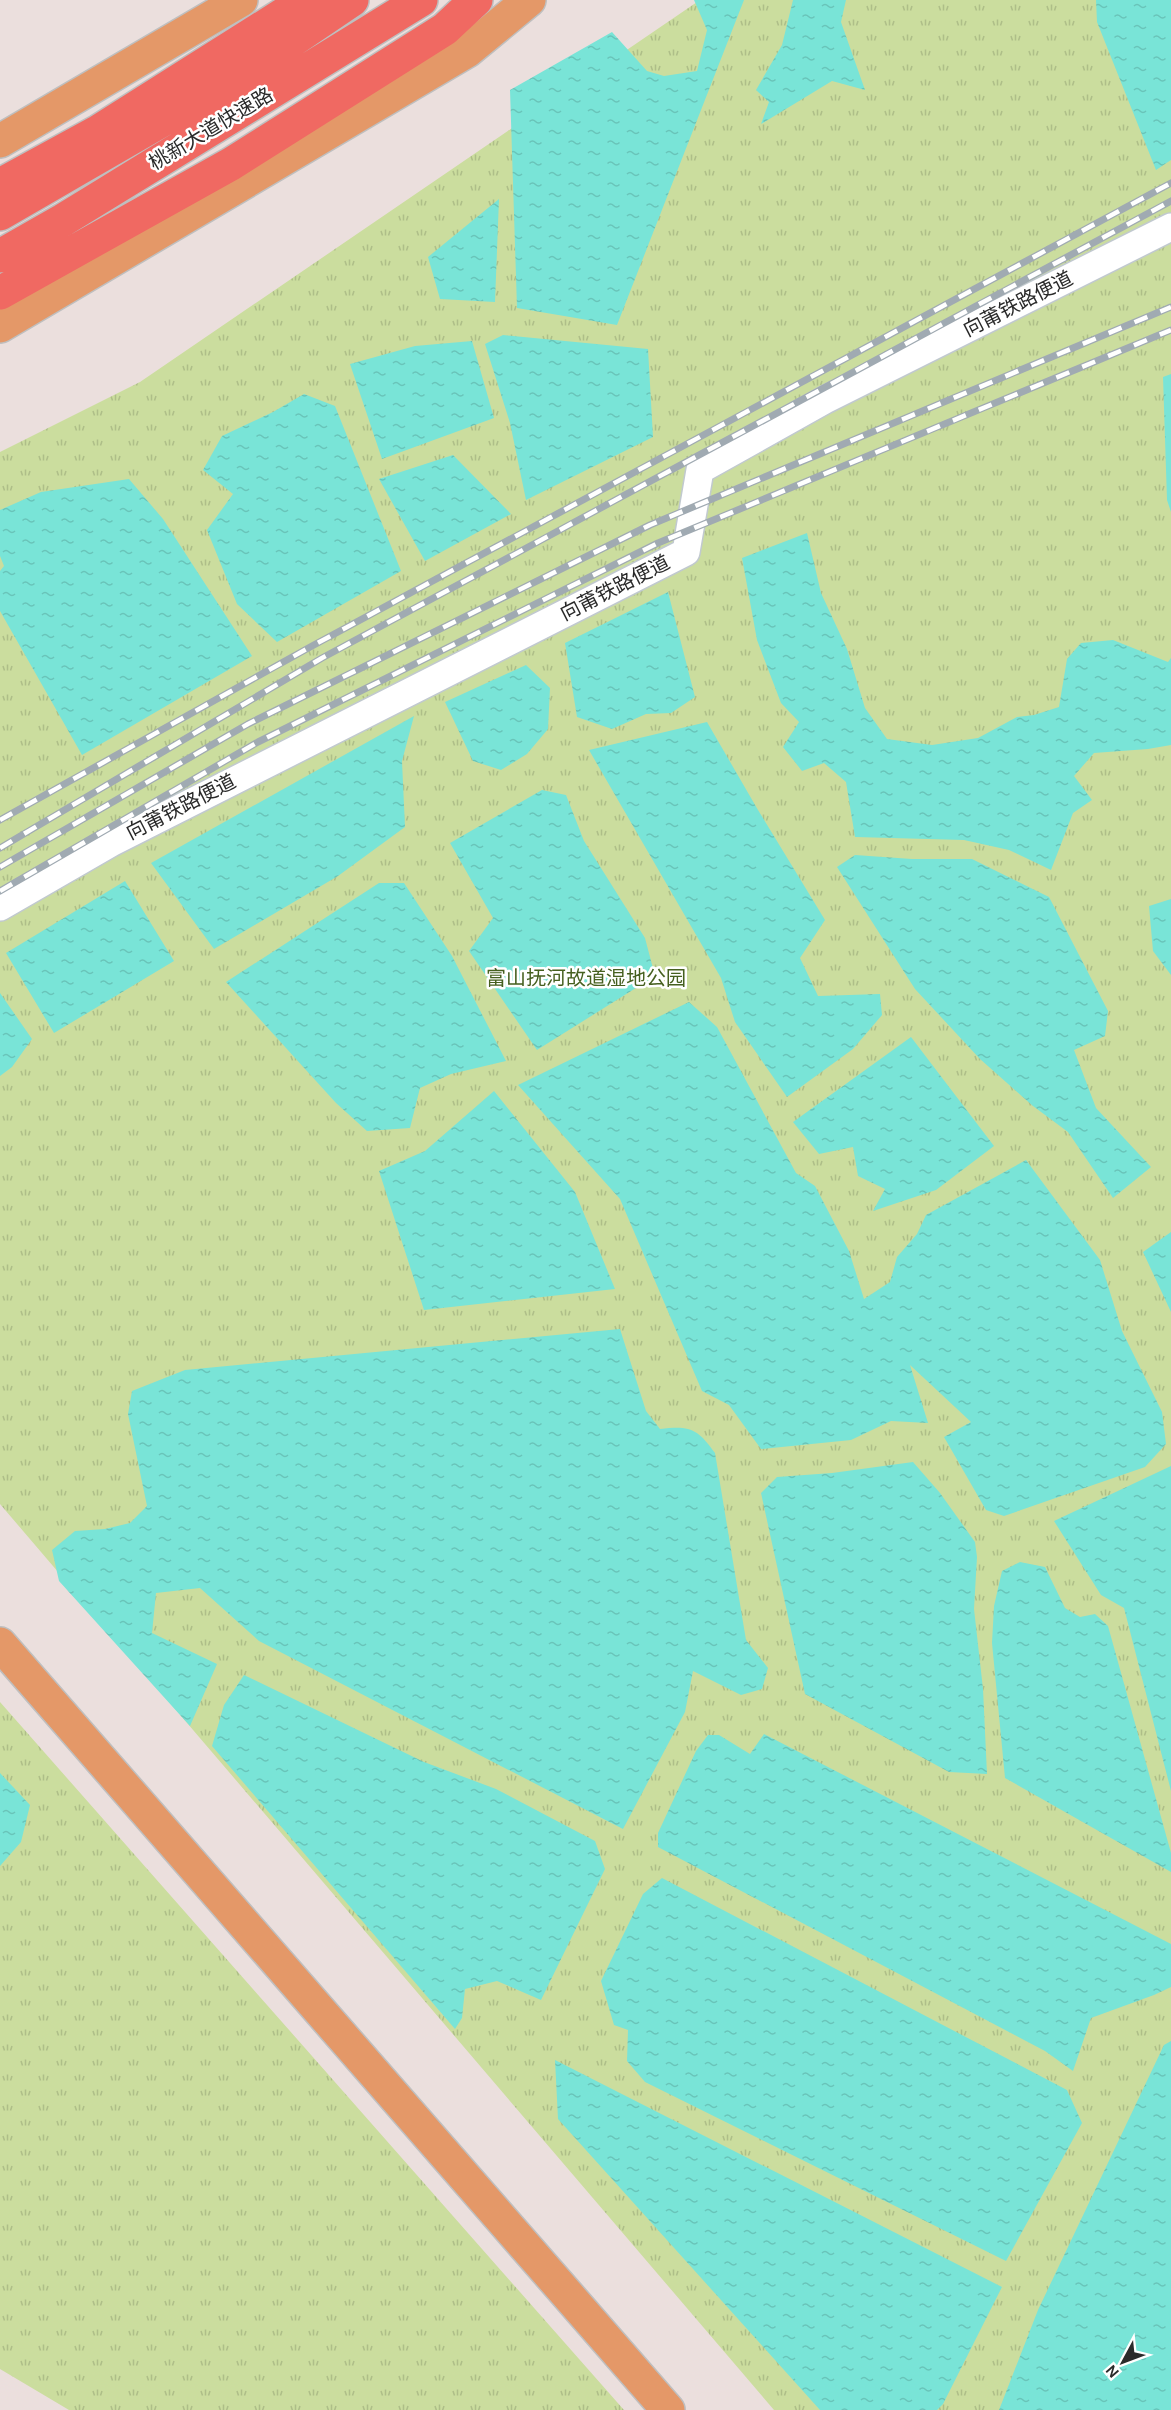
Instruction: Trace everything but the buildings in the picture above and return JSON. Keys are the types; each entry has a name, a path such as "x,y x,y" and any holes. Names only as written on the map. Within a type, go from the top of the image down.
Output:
{"highway":[{"path":"0,185 99,131 306,0"},
{"name":"桃新大道快速路","path":"0,214 244,74 352,0"},
{"name":"桃新大道快速路","path":"0,255 63,220 422,0"},
{"path":"0,293 231,164 445,30 476,0"}],"main road":[{"path":"0,141 241,0"},
{"path":"0,326 466,51 529,0"},
{"path":"0,1644 668,2410"}],"lane":[{"name":"向莆铁路便道","path":"0,908 111,843 686,552 700,470 825,400 1171,227"}],"green space":[{"name":"富山抚河故道湿地公园","path":"700,0 1171,0 1171,2410 774,2410 0,1504 0,452 140,382"},
{"path":"0,1702 624,2410 69,2410 0,2369"}],"water":[{"path":"694,0 744,0 617,325 517,308 510,90 612,32 647,71 664,76 697,71 707,30"},
{"path":"793,0 846,0 841,22 865,90 832,81 761,124 769,102 756,90 782,45"},
{"path":"1096,0 1171,0 1171,160 1156,170 1097,22"},
{"path":"499,199 495,302 440,299 428,257"},
{"path":"503,335 648,349 653,437 526,500 510,423 485,344"},
{"path":"472,341 494,418 382,459 350,364 415,346"},
{"path":"1171,374 1171,512 1167,500 1163,377"},
{"path":"304,394 335,406 401,571 277,642 237,604 207,530 233,494 203,470 222,436 273,412"},
{"path":"453,455 511,514 425,561 379,479"},
{"path":"129,479 163,519 252,656 82,755 0,611 0,571 4,566 0,556 0,510 41,492"},
{"path":"807,533 821,593 847,649 865,708 887,739 932,745 978,738 1017,717 1034,715 1059,707 1067,659 1081,643 1113,640 1168,662 1171,658 1171,745 1094,753 1074,776 1092,800 1073,813 1051,870 1009,850 964,840 855,837 846,782 824,763 802,771 783,747 799,722 781,703 757,640 742,558"},
{"path":"668,592 695,697 671,713 646,714 612,729 577,717 565,643"},
{"path":"526,665 550,688 548,729 527,754 501,770 473,761 445,702"},
{"path":"414,716 402,761 405,827 338,876 214,949 151,863"},
{"path":"707,722 825,920 800,958 818,996 880,994 882,1015 853,1049 787,1097 735,1022 721,978 589,750"},
{"path":"542,790 566,795 584,841 645,938 655,976 537,1050 469,951 493,918 450,843"},
{"path":"855,855 912,859 972,859 1049,897 1108,1011 1105,1036 1074,1050 1096,1108 1151,1167 1113,1198 1068,1132 1033,1106 980,1059 915,989 837,867"},
{"path":"125,881 174,961 54,1033 6,953"},
{"path":"379,883 404,883 452,956 506,1061 451,1074 420,1088 410,1128 367,1131 336,1103 226,982"},
{"path":"1171,899 1171,975 1153,951 1149,906"},
{"path":"0,993 32,1039 12,1067 0,1076"},
{"path":"689,1002 717,1027 796,1173 815,1186 849,1251 864,1299 890,1282 897,1257 917,1234 926,1215 1026,1160 1100,1260 1122,1331 1162,1412 1166,1444 1145,1467 1004,1516 986,1510 944,1437 971,1422 910,1365 928,1423 891,1421 851,1440 761,1449 729,1405 702,1391 620,1199 518,1085"},
{"path":"911,1037 994,1146 936,1190 873,1211 885,1189 858,1176 853,1147 819,1154 793,1122"},
{"path":"494,1091 575,1192 615,1289 424,1310 379,1171 425,1151"},
{"path":"1171,1232 1171,1312 1143,1252"},
{"path":"620,1329 646,1411 660,1429 692,1430 715,1453 746,1640 768,1668 762,1689 741,1695 693,1671 685,1712 623,1829 259,1641 200,1588 156,1593 152,1633 217,1664 190,1726 59,1581 52,1550 75,1531 105,1529 130,1523 147,1506 128,1414 132,1391 185,1370"},
{"path":"913,1462 940,1493 975,1542 977,1557 974,1609 983,1689 987,1774 949,1772 805,1694 761,1493 777,1477 832,1473"},
{"path":"1171,1466 1171,1791 1124,1608 1101,1595 1054,1521"},
{"path":"1020,1562 1045,1567 1065,1608 1080,1617 1095,1614 1108,1626 1171,1853 1171,1872 1005,1778 992,1643 994,1606 1002,1571"},
{"path":"244,1675 424,1762 496,1789 595,1841 605,1869 541,2000 497,1981 465,1989 462,2018 455,2029 212,1746 224,1705"},
{"path":"764,1734 1171,1944 1171,1987 1091,2018 1073,2071 1045,2051 658,1847 658,1833 696,1751 708,1735 719,1735 750,1754"},
{"path":"0,1773 30,1805 21,1842 0,1866"},
{"path":"662,1878 1067,2090 1082,2123 1006,2261 645,2082 627,2061 628,2030 614,2025 601,1981 643,1894"},
{"path":"1171,2041 1171,2410 999,2410 1038,2310 1164,2045"},
{"path":"555,2060 1002,2287 943,2404 937,2410 820,2410 558,2119"}],"railway":[{"path":"0,820 312,646 1171,183"},
{"path":"0,848 322,658 1171,201"},
{"path":"0,867 248,724 650,525 1171,307"},
{"path":"0,891 258,742 658,543 1171,330"}]}
